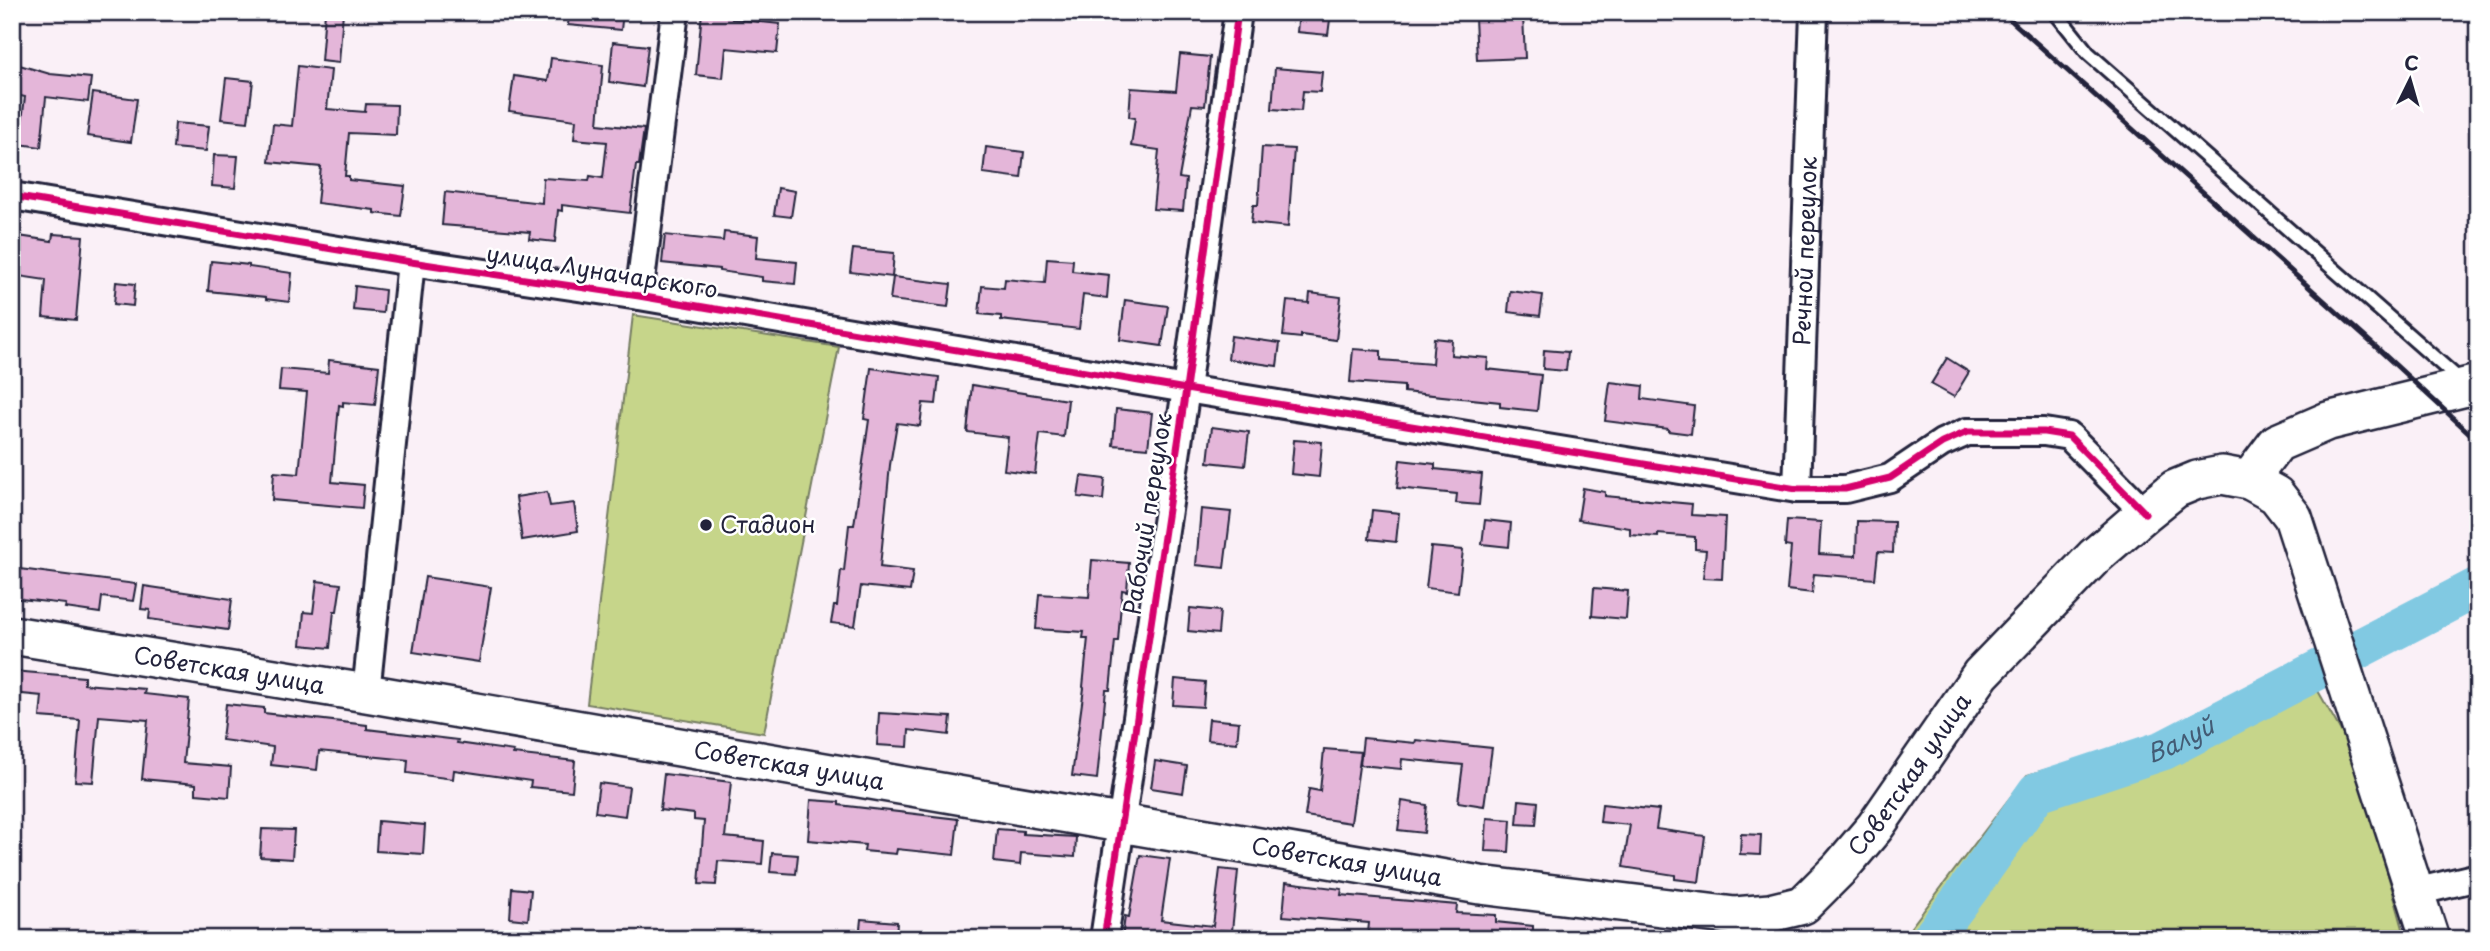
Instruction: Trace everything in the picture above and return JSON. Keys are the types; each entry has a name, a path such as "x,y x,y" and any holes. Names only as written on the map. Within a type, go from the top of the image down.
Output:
{"main road":[{"path":"2430,939 2293,517 2276,495 2249,480 2277,443 2290,437 2328,421 2472,386"},
{"name":"Советская улица","path":"12,635 366,693 1480,885 1735,916 1770,914 1803,905 1840,868 1875,827 1981,674 2094,557 2175,489 2197,480 2222,475 2249,480"}],"street":[{"path":"639,296 676,12"},
{"name":"Рабочий переулок","path":"1104,939 1186,389 1238,12"},
{"name":"Речной переулок","path":"1797,489 1814,12"},
{"name":"улица Луначарского","path":"12,196 411,262 639,296 1797,489 1845,489 1890,478 1942,443 1968,432 2044,432 2069,436 2145,513"},
{"path":"366,693 411,262"},
{"path":"2415,892 2478,877"}],"lane":[{"path":"2055,12 2088,53 2472,386"}],"green space":[{"name":"Стадион","path":"633,315 839,347 764,733 587,704"},
{"path":"2305,668 2354,754 2406,939 1902,939 2027,775 2189,727"}],"building":[{"path":"325,12 343,12 339,63 321,61"},
{"path":"569,12 623,12 621,30 568,25"},
{"path":"702,12 733,12 732,19 780,24 777,53 726,48 723,78 696,75"},
{"path":"1299,12 1331,12 1328,35 1297,32"},
{"path":"1523,16 1525,58 1477,60 1475,18"},
{"path":"613,42 648,46 643,87 609,82"},
{"path":"1180,54 1210,57 1205,106 1192,105 1179,178 1186,179 1183,211 1153,209 1159,150 1131,146 1135,118 1129,117 1131,88 1176,91"},
{"path":"551,58 603,65 598,124 644,129 630,213 562,205 562,211 558,210 555,242 529,239 530,232 442,225 445,192 542,203 543,178 589,181 590,176 603,178 607,142 574,139 576,120 509,111 514,76 548,81"},
{"path":"16,64 50,74 91,78 88,102 46,97 41,147 19,144 25,97 12,94 12,78"},
{"path":"298,66 331,70 327,109 365,112 366,104 397,105 396,135 349,133 345,176 349,176 349,180 405,186 401,216 317,203 321,167 269,162 273,124 292,126"},
{"path":"1275,68 1322,72 1320,92 1303,91 1301,111 1272,109"},
{"path":"226,78 253,81 248,122 221,119"},
{"path":"93,93 137,99 131,142 87,136"},
{"path":"175,123 209,126 206,151 173,148"},
{"path":"986,147 1024,152 1021,178 983,173"},
{"path":"1262,147 1294,149 1288,227 1251,223 1253,205 1258,205"},
{"path":"214,155 238,156 235,188 212,186"},
{"path":"778,188 795,191 791,217 774,215"},
{"path":"724,232 758,236 756,258 797,262 795,284 762,281 762,277 719,269 662,263 665,235 723,241"},
{"path":"53,234 83,236 76,320 43,317 46,280 12,275 12,235 52,241"},
{"path":"853,249 894,253 892,277 850,272"},
{"path":"1047,258 1073,260 1072,271 1109,275 1107,298 1083,295 1079,329 1001,320 1001,316 979,314 982,286 1004,288 1005,279 1045,283"},
{"path":"211,261 292,273 289,302 208,291"},
{"path":"893,277 951,284 948,307 890,300"},
{"path":"116,282 135,284 133,306 114,304"},
{"path":"355,286 385,290 383,313 353,310"},
{"path":"1510,291 1543,295 1540,316 1508,312"},
{"path":"1310,293 1341,297 1336,340 1301,335 1301,338 1283,336 1287,301 1309,303"},
{"path":"1125,300 1168,306 1162,346 1120,340"},
{"path":"1231,336 1280,343 1277,366 1228,359"},
{"path":"1434,338 1452,340 1451,355 1488,358 1487,369 1541,375 1537,411 1500,407 1500,402 1404,392 1404,386 1350,382 1353,349 1381,351 1381,360 1432,364"},
{"path":"1544,350 1568,352 1566,371 1543,369"},
{"path":"1947,358 1969,372 1954,397 1931,384"},
{"path":"329,360 379,366 375,405 343,402 343,406 339,405 332,482 364,485 362,508 272,500 274,472 299,474 307,392 279,390 281,369 328,373"},
{"path":"871,368 939,377 936,404 923,403 920,426 897,423 890,465 880,567 913,571 910,591 861,586 855,626 831,623 834,606 837,606 841,570 844,571 849,525 854,525 869,420 864,419"},
{"path":"1610,382 1643,386 1642,399 1694,406 1691,434 1605,421"},
{"path":"972,385 1068,400 1064,437 1040,434 1035,474 1004,470 1008,437 967,432"},
{"path":"1116,409 1152,413 1148,448 1113,445"},
{"path":"1212,427 1249,432 1245,466 1208,462"},
{"path":"1294,440 1322,442 1319,477 1291,474"},
{"path":"1400,460 1435,464 1435,469 1482,474 1479,505 1456,503 1457,494 1397,488"},
{"path":"1081,476 1105,479 1103,500 1078,497"},
{"path":"1583,488 1605,492 1605,496 1692,504 1691,515 1725,517 1722,579 1703,578 1706,550 1695,549 1695,537 1630,535 1630,528 1578,520"},
{"path":"547,492 550,506 574,503 578,531 522,540 516,497"},
{"path":"1201,509 1231,512 1224,568 1196,565"},
{"path":"1372,510 1399,513 1396,542 1369,539"},
{"path":"1485,520 1511,523 1509,547 1482,544"},
{"path":"1787,520 1821,522 1819,554 1856,556 1857,521 1894,522 1893,553 1878,552 1875,579 1814,574 1812,593 1787,590 1791,547 1785,546"},
{"path":"1431,547 1463,550 1458,592 1426,588"},
{"path":"1092,560 1129,563 1127,591 1122,590 1118,641 1115,641 1110,690 1106,690 1097,779 1072,776 1088,638 1083,638 1084,632 1036,629 1039,594 1089,597"},
{"path":"12,568 136,584 133,601 102,597 100,613 65,608 66,604 12,598"},
{"path":"425,577 491,587 479,662 413,652"},
{"path":"317,581 341,584 337,611 334,611 330,648 301,645 304,612 313,613"},
{"path":"144,586 232,599 228,630 149,619 150,610 141,609"},
{"path":"1594,588 1628,591 1626,619 1592,616"},
{"path":"1190,608 1220,611 1218,634 1188,631"},
{"path":"12,671 84,677 84,684 145,689 144,694 189,699 183,763 231,767 229,797 196,794 196,784 142,779 148,720 99,716 93,782 75,781 80,720 40,717 42,696 12,693"},
{"path":"1175,679 1205,682 1203,707 1173,705"},
{"path":"226,704 264,708 264,713 367,725 367,729 458,740 457,743 514,751 513,754 575,761 572,791 530,787 531,781 454,770 453,779 407,773 408,760 319,751 317,770 271,765 273,747 222,740"},
{"path":"879,713 951,717 949,735 909,730 908,747 877,745"},
{"path":"1209,719 1239,722 1237,743 1207,740"},
{"path":"1363,738 1415,743 1416,740 1492,748 1484,806 1458,802 1463,765 1402,759 1401,769 1360,765"},
{"path":"1324,749 1361,752 1351,823 1305,816 1309,789 1320,791"},
{"path":"1155,761 1187,766 1183,793 1151,788"},
{"path":"664,774 731,782 725,837 764,841 762,864 718,861 716,885 699,884 704,821 694,820 694,814 660,810"},
{"path":"599,783 629,787 625,816 595,812"},
{"path":"811,800 958,819 954,855 897,849 896,854 864,851 865,845 808,840"},
{"path":"1519,800 1538,802 1536,825 1517,824"},
{"path":"1402,801 1427,805 1424,833 1398,830"},
{"path":"1602,804 1659,810 1656,829 1705,836 1699,882 1675,879 1675,875 1623,867 1630,825 1600,822"},
{"path":"1487,818 1511,820 1509,852 1485,851"},
{"path":"378,821 425,825 423,854 376,851"},
{"path":"262,829 294,830 292,859 260,857"},
{"path":"997,829 1023,831 1023,834 1076,837 1075,857 1021,853 1020,865 994,862"},
{"path":"1741,834 1761,835 1760,855 1740,854"},
{"path":"772,853 798,855 796,874 770,872"},
{"path":"1140,855 1170,859 1161,920 1213,926 1220,869 1238,871 1232,931 1220,930 1219,939 1122,939 1125,916 1129,917"},
{"path":"1286,882 1342,889 1341,895 1457,905 1456,913 1496,915 1496,922 1533,926 1533,939 1406,939 1407,935 1368,933 1369,923 1283,916"},
{"path":"512,888 531,890 528,920 510,918"},
{"path":"861,919 897,922 896,939 859,939"}],"waterway":[{"name":"Валуй","path":"1931,939 2037,792 2164,750 2478,587"}],"railway":[{"path":"2004,12 2478,441"}],"cycle path":[{"path":"1104,939 1186,389 1238,12"},
{"path":"12,196 411,262 639,296 1797,489 1845,489 1890,478 1942,443 1967,432 2044,432 2069,436 2145,513"}],"place":[{"name":"Стадион","path":"706,525"}]}
